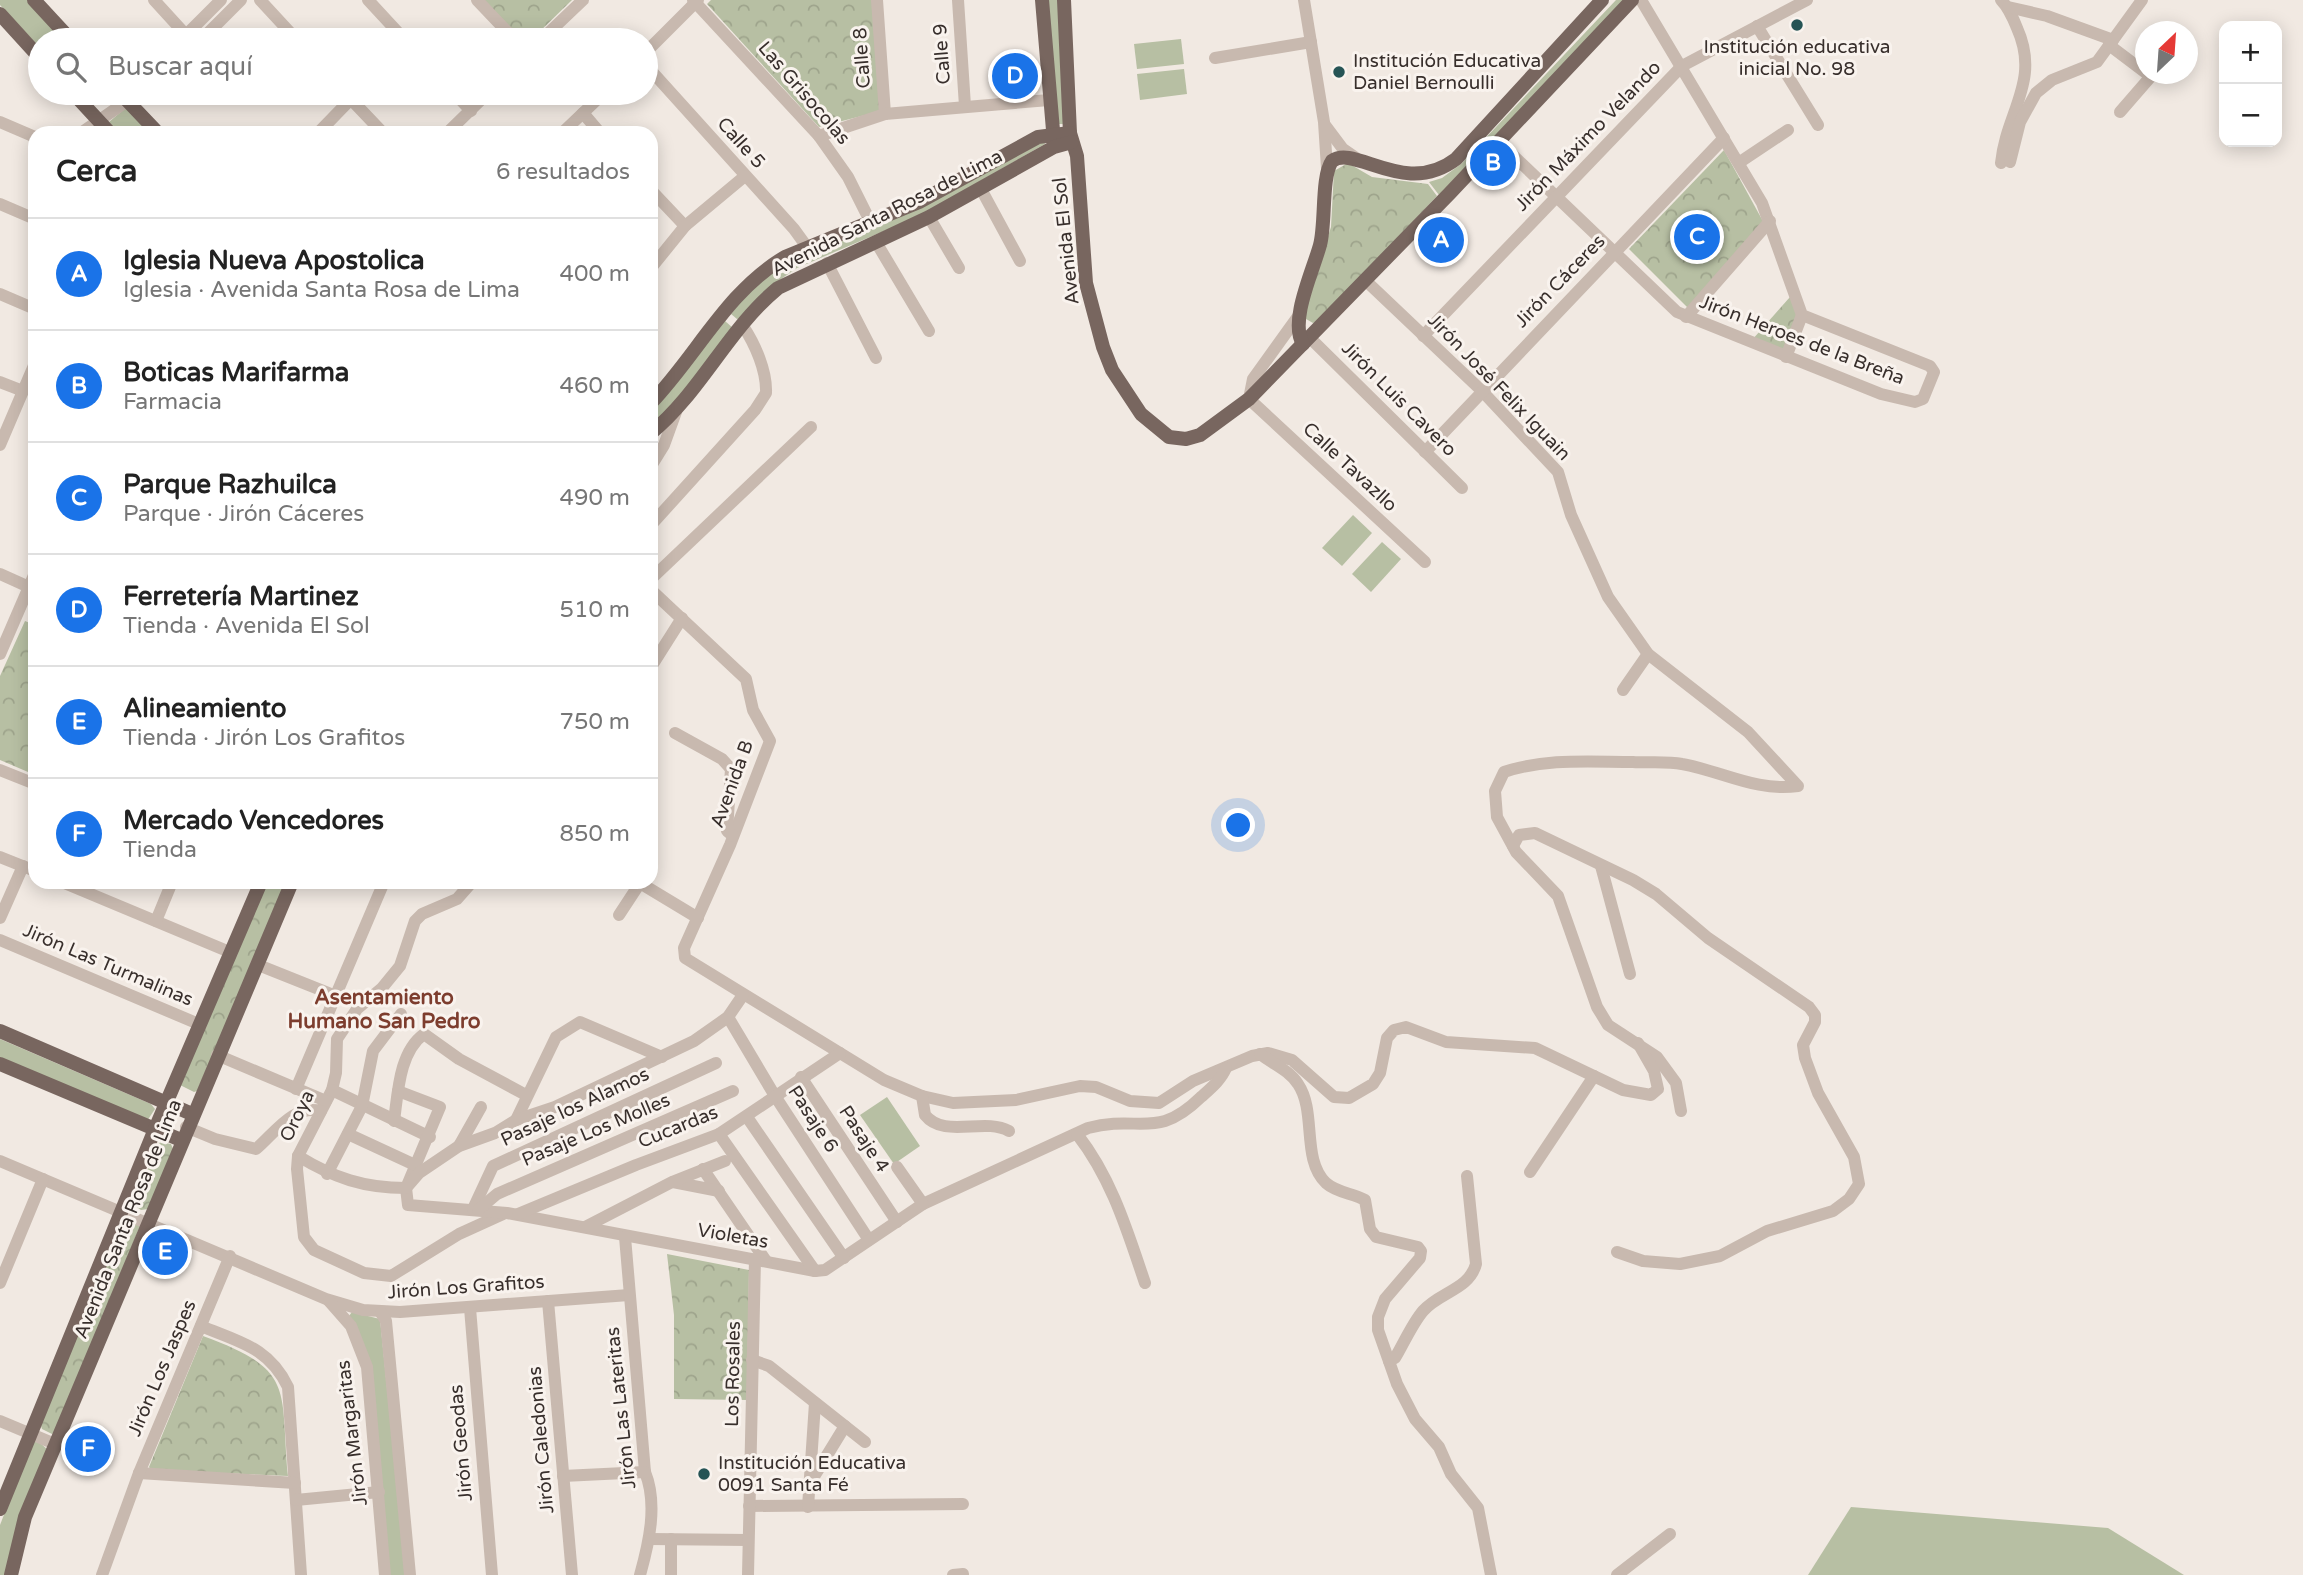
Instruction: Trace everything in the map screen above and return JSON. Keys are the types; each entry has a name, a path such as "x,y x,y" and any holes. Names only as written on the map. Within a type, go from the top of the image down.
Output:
{"main road":[{"path":"34,0 60,28"},
{"path":"1042,0 1053,134"},
{"name":"Avenida El Sol","path":"1064,0 1071,137 1077,156 1086,283 1103,346 1122,387 1141,414 1169,437 1186,439 1219,423 1249,399"},
{"path":"1306,340 1297,329 1299,315 1321,243 1326,214 1327,169 1336,158 1356,159 1395,173 1433,173 1443,170 1602,0"},
{"path":"1249,399 1632,0"},
{"path":"0,14 28,45"},
{"path":"84,105 104,126"},
{"path":"134,105 152,126"},
{"name":"Avenida Santa Rosa de Lima","path":"658,427 676,412 743,326 778,288 929,217 981,189 1053,134"},
{"name":"Avenida Santa Rosa de Lima","path":"658,395 684,366 722,314 765,268 807,247 871,223 955,184 1038,137 1053,134 1071,137"},
{"path":"722,314 743,326"},
{"name":"Avenida Santa Rosa de Lima","path":"0,1509 166,1103 258,889"},
{"name":"Avenida Santa Rosa de Lima","path":"11,1575 25,1517 216,1055 289,889"},
{"path":"0,1031 166,1103 186,1127"},
{"path":"0,1064 156,1129 186,1127"}],"street":[{"path":"154,0 176,28"},
{"path":"194,28 221,0"},
{"path":"213,28 241,0"},
{"path":"260,0 286,28"},
{"path":"368,0 394,28"},
{"path":"477,0 504,28"},
{"path":"554,28 583,0"},
{"name":"Calle 8","path":"877,0 885,114"},
{"name":"Calle 9","path":"958,0 965,106"},
{"path":"1304,0 1324,122 1327,169"},
{"path":"1641,0 1740,162 1770,221 1802,315 1786,357"},
{"name":"Jirón Máximo Velando","path":"1423,336 1682,66 1807,0"},
{"path":"2004,3 2025,46 2028,65 2003,148 2006,162 2020,122 2036,93 2052,80 2097,62 2142,0"},
{"path":"658,40 696,1"},
{"name":"Las Grisocolas","path":"696,1 819,136 848,177 871,223"},
{"path":"2004,3 2047,16 2111,42 2135,62"},
{"path":"1757,26 1818,125"},
{"path":"1215,58 1311,42"},
{"name":"Calle 5","path":"658,78 807,247"},
{"path":"2120,112 2141,84"},
{"path":"819,136 885,114 1049,100"},
{"path":"93,126 116,105"},
{"path":"324,126 341,105"},
{"path":"357,105 376,126"},
{"path":"465,105 471,111"},
{"path":"455,126 477,105"},
{"path":"569,126 591,105"},
{"path":"583,113 594,126"},
{"path":"0,121 28,134"},
{"path":"1324,122 1331,136 1356,159"},
{"path":"1740,162 1788,130"},
{"name":"Jirón Cáceres","path":"1424,452 1724,138"},
{"name":"Jirón Heroes de la Breña","path":"1498,141 1666,303 1686,317 1881,394 1915,402 1923,399 1934,372 1930,366 1802,315"},
{"path":"658,259 685,226 745,176"},
{"path":"981,189 1020,261"},
{"path":"658,197 685,226"},
{"path":"0,204 28,216"},
{"path":"929,217 960,268"},
{"path":"1686,317 1770,221"},
{"path":"876,242 929,331"},
{"path":"827,263 876,358"},
{"name":"Jirón José Felix Iguain","path":"1365,280 1482,391 1558,472 1591,563 1623,623 1648,654 1748,732 1798,786 1776,789 1680,763 1530,764 1504,772 1495,791 1497,817 1513,846"},
{"path":"0,294 28,306"},
{"path":"1249,399 1253,379 1299,315"},
{"path":"658,517 751,414 766,393 762,368 752,340 743,326"},
{"name":"Jirón Luis Cavero","path":"1306,340 1462,488"},
{"path":"0,445 28,379"},
{"path":"0,382 23,391"},
{"name":"Calle Tavazllo","path":"1249,399 1425,562"},
{"path":"658,455 676,412"},
{"path":"658,572 811,427"},
{"path":"0,575 28,587"},
{"path":"0,654 28,589"},
{"name":"Avenida B","path":"658,596 746,679 753,710 769,737 769,750 684,948 685,958 743,995"},
{"path":"658,656 682,618"},
{"path":"1623,690 1648,654"},
{"path":"675,733 725,762 731,769 727,831 733,836"},
{"path":"0,769 28,781"},
{"path":"1617,1252 1643,1261 1680,1264 1720,1256 1767,1231 1833,1211 1849,1199 1859,1184 1854,1157 1818,1093 1805,1058 1802,1045 1815,1022 1815,1015 1809,1007 1708,938 1656,894 1535,833 1520,835 1513,846 1558,896 1597,1007 1608,1025 1657,1057 1676,1083 1681,1111"},
{"path":"0,857 28,868"},
{"path":"1601,866 1630,974"},
{"path":"0,918 28,870"},
{"path":"79,889 232,953"},
{"path":"156,921 169,889"},
{"path":"296,1089 381,889"},
{"name":"Oroya","path":"466,889 457,899 422,914 415,921 400,966 382,988 357,1009 337,1039 336,1073 326,1101 298,1156 302,1226 308,1244 314,1251 364,1273 399,1273 459,1234 512,1214"},
{"path":"619,915 636,889"},
{"path":"650,889 698,918"},
{"name":"Jirón Las Turmalinas","path":"0,940 201,1025"},
{"path":"256,964 335,996"},
{"path":"406,1188 419,1173 459,1146 495,1133 516,1120 555,1107 694,1041 728,1017 743,995 884,1080 922,1096 953,1103 1016,1100 1080,1086 1096,1087 1130,1101 1158,1103 1193,1081 1260,1054 1276,1054 1292,1060 1330,1094 1343,1099 1361,1094 1373,1084 1380,1073 1387,1038 1402,1027 1446,1042 1535,1048 1623,1090 1654,1094 1658,1089 1657,1078 1637,1043"},
{"path":"327,1174 362,1106 373,1051 401,1014"},
{"name":"Pasaje 6","path":"728,1017 775,1096 869,1240"},
{"path":"516,1120 555,1037 580,1022 662,1057"},
{"path":"394,1121 407,1056 415,1041 424,1034 459,1059 526,1095"},
{"name":"Cucardas","path":"512,1214 719,1134 840,1053"},
{"path":"1260,1054 1288,1072 1301,1088 1316,1167 1324,1181 1333,1188 1365,1200 1370,1229 1376,1237 1418,1247 1421,1251 1420,1258 1385,1299 1380,1311 1378,1330 1389,1362 1415,1419 1439,1447 1451,1474 1478,1508 1491,1575"},
{"path":"216,1055 326,1101 362,1106 430,1137"},
{"name":"Pasaje los Alamos","path":"476,1210 493,1166 716,1063"},
{"path":"719,1134 815,1271 825,1270 923,1204 1024,1156 1103,1124 1155,1125 1172,1121 1219,1080 1226,1068"},
{"path":"1530,1172 1594,1076"},
{"name":"Pasaje 4","path":"801,1077 897,1222"},
{"path":"398,1091 440,1107 430,1137 406,1188"},
{"name":"Pasaje Los Molles","path":"476,1210 496,1194 733,1091"},
{"path":"922,1096 925,1115 937,1125 997,1126 1009,1130"},
{"path":"186,1127 244,1148 256,1149 296,1113 312,1109 326,1101"},
{"path":"459,1146 481,1107"},
{"path":"747,1116 844,1258"},
{"path":"348,1134 415,1165"},
{"path":"1077,1134 1098,1161 1107,1180 1144,1283"},
{"path":"298,1156 327,1174 374,1187 406,1188"},
{"name":"Jirón Los Grafitos","path":"0,1161 230,1256 326,1299 381,1312 629,1295"},
{"path":"585,1227 672,1182 724,1161"},
{"path":"897,1167 923,1204"},
{"path":"704,1170 761,1260"},
{"path":"1389,1362 1395,1358 1424,1310 1464,1283 1473,1272 1476,1264 1467,1176"},
{"path":"0,1283 43,1179"},
{"path":"672,1182 719,1191"},
{"name":"Violetas","path":"406,1188 407,1204 512,1214 815,1271"},
{"name":"Jirón Las Lateritas","path":"625,1237 645,1472 649,1486 650,1539 640,1575"},
{"name":"Jirón Los Jaspes","path":"102,1575 139,1473 230,1256"},
{"name":"Los Rosales","path":"748,1575 752,1360 761,1260"},
{"name":"Jirón Margaritas","path":"326,1299 351,1326 367,1367 385,1575"},
{"name":"Jirón Caledonias","path":"548,1301 572,1575"},
{"name":"Jirón Geodas","path":"470,1308 492,1575"},
{"path":"381,1312 386,1321 410,1575"},
{"path":"201,1326 268,1356 279,1368 288,1388 301,1575"},
{"path":"752,1360 769,1366 865,1442"},
{"path":"808,1507 815,1403"},
{"path":"0,1421 55,1444"},
{"path":"809,1483 845,1426"},
{"path":"563,1476 645,1472"},
{"path":"139,1473 295,1483"},
{"path":"296,1500 379,1492"},
{"path":"749,1506 963,1504"},
{"path":"1617,1575 1670,1534"},
{"path":"650,1539 748,1540"},
{"path":"671,1539 671,1575"}],"green space":[{"path":"0,0 28,0 55,28 28,28 28,35 0,5"},
{"path":"484,0 572,0 543,28 510,28"},
{"path":"711,0 873,0 881,111 819,127 707,4"},
{"path":"1045,0 1059,0 1066,124 1059,124"},
{"path":"1616,0 1626,0 1439,195 1429,182 1442,178 1461,164"},
{"path":"1181,39 1184,64 1137,69 1134,44"},
{"path":"1184,69 1187,94 1140,100 1137,74"},
{"path":"128,106 147,126 113,126 109,122"},
{"path":"1044,141 1045,144 917,217 797,268 768,288 742,318 737,319 731,314 751,288 775,267"},
{"path":"1724,150 1765,225 1688,308 1629,249"},
{"path":"1348,163 1372,177 1428,184 1437,196 1320,320 1313,323 1306,319 1304,310 1331,227 1334,171"},
{"path":"1790,297 1798,317 1785,354 1752,340"},
{"path":"725,321 733,328 698,377 658,420 658,401"},
{"path":"1353,515 1372,533 1342,566 1322,548"},
{"path":"1382,542 1401,559 1371,592 1352,574"},
{"path":"25,621 28,622 28,772 0,760 0,676"},
{"path":"264,889 284,889 197,1091 180,1085"},
{"path":"0,1039 151,1104 155,1109 147,1121 0,1059"},
{"path":"887,1097 920,1146 894,1164 860,1115"},
{"path":"160,1142 171,1144 173,1149 148,1209 141,1210 134,1205 134,1199"},
{"path":"129,1218 140,1226 56,1432 52,1434 42,1429 40,1423 123,1220"},
{"path":"667,1254 749,1270 747,1400 674,1399 674,1315"},
{"path":"352,1312 380,1319 406,1575 390,1575 371,1369 349,1316"},
{"path":"203,1336 254,1360 269,1372 277,1385 282,1402 288,1476 151,1470 149,1467"},
{"path":"38,1441 48,1450 7,1575 0,1575 0,1525 32,1442"},
{"path":"1851,1507 2108,1528 2184,1575 1808,1575"}],"place":[{"name":"Institución educativa inicial No. 98","path":"1797,25"},
{"name":"Institución Educativa Daniel Bernoulli","path":"1339,72"},
{"name":"Ferretería Martinez","path":"1015,76"},
{"name":"Boticas Marifarma","path":"1493,163"},
{"name":"Parque Razhuilca","path":"1697,237"},
{"name":"Iglesia Nueva Apostolica","path":"1441,240"},
{"name":"Alineamiento","path":"165,1252"},
{"name":"Mercado Vencedores","path":"88,1449"},
{"name":"Institución Educativa 0091 Santa Fé","path":"704,1474"}],"district":[{"name":"Asentamiento Humano San Pedro","path":"384,1009"}]}
